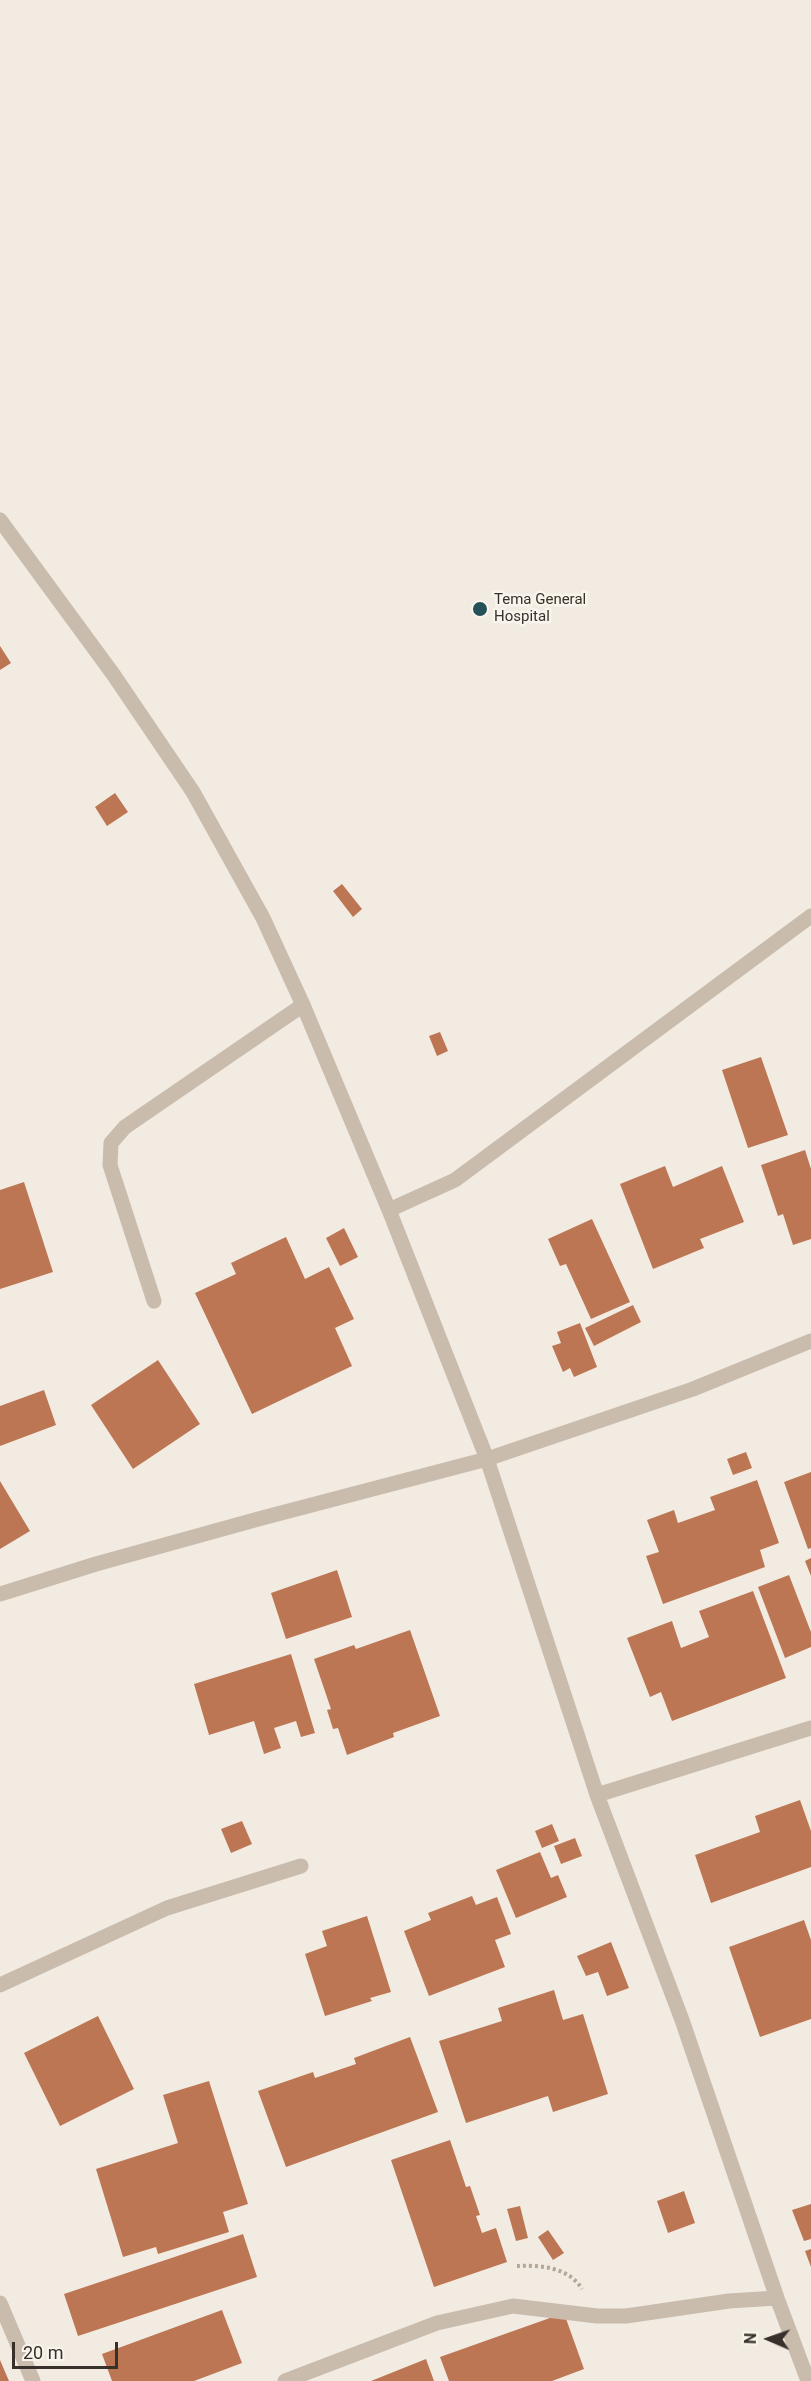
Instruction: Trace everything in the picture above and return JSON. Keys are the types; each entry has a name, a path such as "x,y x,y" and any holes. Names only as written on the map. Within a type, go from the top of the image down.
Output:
{"street":[{"path":"0,520 113,674 194,792 263,918 303,1005 487,1459 597,1795 682,2020 777,2298 808,2381"},
{"path":"388,1210 455,1180 811,916"},
{"path":"154,1301 110,1165 111,1143 125,1127 303,1005"},
{"path":"0,1594 240,1524 487,1459 693,1389 811,1341"},
{"path":"597,1795 811,1728"},
{"path":"0,1985 167,1908 301,1866"},
{"path":"285,2381 437,2323 513,2306 597,2316 626,2316 729,2301 777,2298"},
{"path":"0,2303 33,2381"}],"path":[{"path":"517,2266 543,2265 576,2278 597,2316"}],"building":[{"path":"0,646 11,663 0,670"},
{"path":"115,793 128,812 107,826 95,807"},
{"path":"342,884 362,909 353,917 333,891"},
{"path":"440,1032 448,1051 437,1056 429,1036"},
{"path":"761,1057 788,1135 748,1148 722,1070"},
{"path":"805,1150 811,1169 811,1239 793,1245 783,1214 778,1216 761,1165"},
{"path":"665,1166 673,1187 722,1166 744,1222 700,1239 704,1248 653,1269 620,1184"},
{"path":"24,1182 53,1272 0,1289 0,1190"},
{"path":"592,1219 630,1302 591,1319 566,1264 560,1266 548,1239"},
{"path":"344,1228 358,1257 340,1266 326,1238"},
{"path":"286,1237 305,1279 329,1267 354,1319 335,1328 352,1366 252,1414 195,1293 236,1274 231,1263"},
{"path":"633,1305 641,1322 594,1346 585,1328"},
{"path":"580,1323 597,1367 574,1377 570,1368 563,1372 552,1346 561,1343 557,1332"},
{"path":"158,1360 200,1424 133,1469 91,1405"},
{"path":"44,1390 56,1425 0,1446 0,1406"},
{"path":"746,1452 752,1468 733,1475 727,1459"},
{"path":"811,1472 811,1548 808,1549 784,1482"},
{"path":"757,1480 779,1543 760,1550 765,1567 663,1604 646,1556 659,1552 647,1520 674,1510 678,1523 715,1510 710,1497"},
{"path":"0,1481 30,1531 0,1549"},
{"path":"811,1558 811,1576 805,1561"},
{"path":"337,1570 352,1617 286,1639 271,1593"},
{"path":"789,1575 811,1632 811,1647 785,1658 758,1587"},
{"path":"753,1591 786,1678 672,1721 661,1692 650,1697 627,1638 672,1621 681,1648 709,1637 699,1611"},
{"path":"410,1630 440,1716 393,1733 394,1737 347,1755 338,1728 333,1729 327,1710 331,1709 314,1659 354,1645 356,1649"},
{"path":"291,1654 315,1733 301,1737 296,1721 274,1728 281,1748 264,1754 254,1721 209,1735 194,1684"},
{"path":"800,1800 811,1831 811,1867 711,1903 695,1855 760,1832 755,1816"},
{"path":"242,1821 252,1844 231,1853 221,1829"},
{"path":"552,1824 559,1841 542,1848 535,1831"},
{"path":"575,1838 582,1856 561,1864 554,1846"},
{"path":"540,1852 551,1878 558,1875 567,1897 516,1918 496,1870"},
{"path":"472,1896 476,1905 497,1897 511,1934 495,1940 505,1967 429,1996 404,1931 431,1920 428,1913"},
{"path":"367,1916 391,1992 370,1998 372,2001 325,2016 305,1954 327,1946 322,1931"},
{"path":"804,1920 811,1940 811,2019 760,2037 729,1947"},
{"path":"611,1942 629,1988 607,1996 598,1972 586,1976 577,1956"},
{"path":"554,1990 563,2020 583,2014 608,2094 553,2112 548,2096 466,2123 439,2041 502,2021 498,2008"},
{"path":"98,2016 134,2089 60,2126 24,2053"},
{"path":"410,2037 438,2112 286,2167 258,2091 313,2072 315,2078 356,2064 354,2058"},
{"path":"209,2081 248,2204 223,2212 229,2232 158,2254 156,2247 123,2257 96,2169 178,2143 163,2095"},
{"path":"450,2140 466,2187 470,2186 480,2215 476,2216 482,2233 496,2228 507,2262 434,2287 391,2160"},
{"path":"684,2191 695,2223 668,2233 657,2201"},
{"path":"811,2204 811,2239 804,2241 792,2210"},
{"path":"520,2206 528,2238 516,2241 507,2209"},
{"path":"548,2230 564,2253 553,2260 538,2237"},
{"path":"243,2234 257,2277 78,2336 64,2294"},
{"path":"811,2249 811,2267 805,2251"},
{"path":"222,2310 242,2363 194,2381 112,2381 102,2354"},
{"path":"564,2313 584,2369 552,2381 449,2381 440,2357"},
{"path":"426,2359 434,2381 371,2381"},
{"path":"0,2360 9,2381 0,2381"}],"place":[{"name":"Tema General Hospital","path":"480,609"}]}
